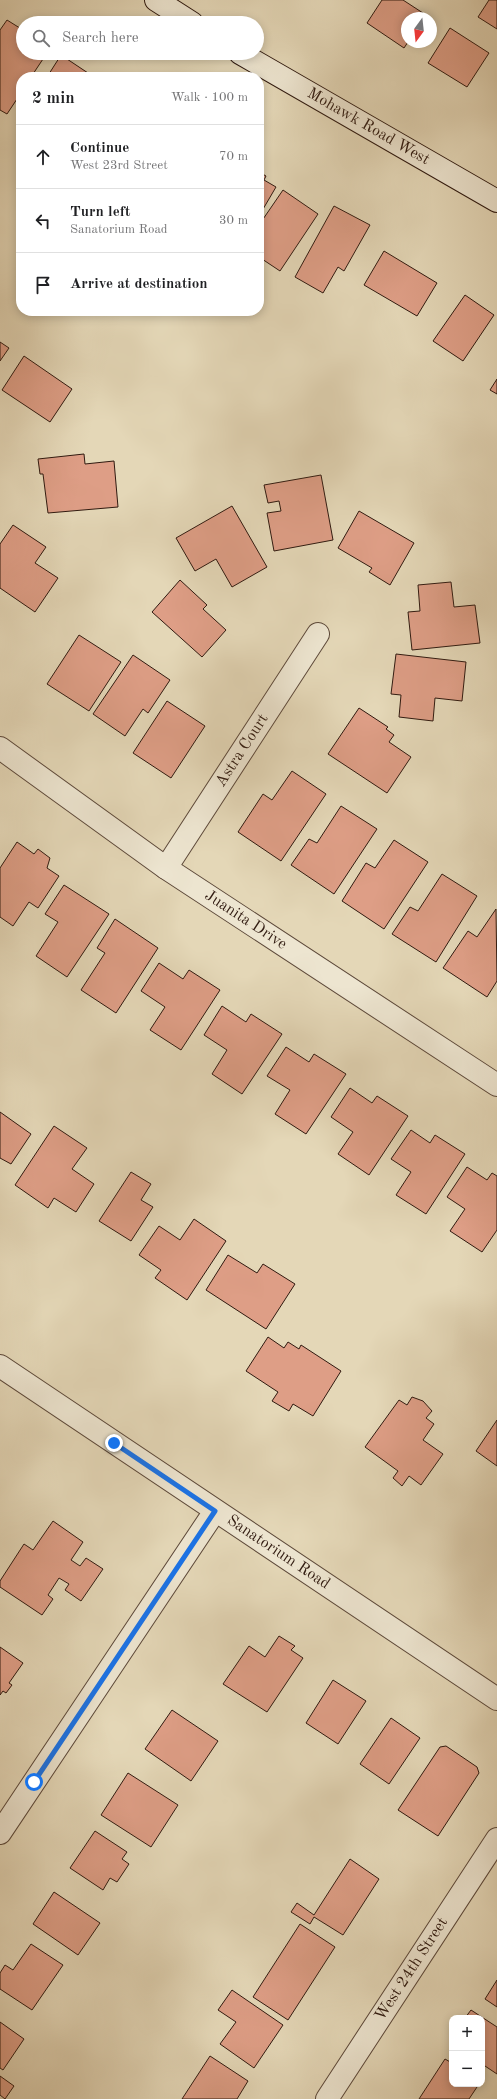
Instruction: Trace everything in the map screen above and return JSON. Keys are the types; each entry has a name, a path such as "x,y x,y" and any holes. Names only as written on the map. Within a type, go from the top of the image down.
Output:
{"street":[{"path":"156,0 181,16"},
{"name":"Mohawk Road West","path":"252,60 497,201"},
{"name":"Astra Court","path":"166,868 318,634"},
{"name":"Juanita Drive","path":"0,748 166,868 495,1079"},
{"name":"Sanatorium Road","path":"0,1366 497,1699"},
{"path":"0,1833 215,1511"},
{"name":"West 24th Street","path":"327,2099 497,1839"}],"building":[{"path":"382,0 403,0 421,12 401,12 401,46 367,23"},
{"path":"489,0 497,0 497,29 478,17"},
{"path":"7,20 16,26 16,60 42,60 34,72 16,72 16,100 7,114 0,110 0,30"},
{"path":"450,28 489,53 467,87 428,63"},
{"path":"58,60 68,60 86,72 50,72"},
{"path":"264,180 276,187 264,207"},
{"path":"283,190 318,214 280,271 264,260 264,218"},
{"path":"334,206 370,225 344,271 338,267 323,293 295,277"},
{"path":"384,251 437,283 417,316 364,285"},
{"path":"465,295 494,315 463,361 433,341"},
{"path":"0,342 9,348 0,361"},
{"path":"24,356 72,389 50,422 2,390"},
{"path":"497,379 497,394 490,390"},
{"path":"84,454 85,464 114,461 118,507 48,513 43,474 40,474 38,459"},
{"path":"321,475 333,540 274,551 267,513 281,511 279,501 268,503 264,485"},
{"path":"232,506 267,567 232,587 216,559 195,571 176,538"},
{"path":"359,511 414,543 390,585 369,572 372,568 338,548"},
{"path":"13,525 46,547 35,563 58,578 35,612 0,588 0,544"},
{"path":"180,580 207,605 203,609 226,630 202,657 152,612"},
{"path":"451,582 454,607 475,605 480,643 412,650 408,612 420,611 418,585"},
{"path":"79,635 121,662 89,711 47,684"},
{"path":"396,654 466,662 462,701 435,698 433,721 399,717 401,695 391,694"},
{"path":"133,655 170,680 148,713 143,709 125,736 93,714"},
{"path":"167,701 205,726 171,778 133,753"},
{"path":"359,708 388,727 386,729 394,735 389,742 411,757 387,793 328,754"},
{"path":"292,771 326,794 281,861 238,832 263,794 272,800"},
{"path":"341,806 377,829 334,894 291,865 309,839 317,843"},
{"path":"394,840 428,862 384,929 342,901 366,863 375,868"},
{"path":"17,842 34,854 38,849 50,858 47,868 59,876 38,908 29,902 13,926 0,917 0,868"},
{"path":"442,874 477,896 436,962 392,934 410,907 418,911"},
{"path":"64,885 109,914 67,977 36,956 58,922 45,914"},
{"path":"496,909 497,981 487,997 443,968 468,931 477,937"},
{"path":"115,919 158,948 116,1013 81,990 105,953 97,948"},
{"path":"159,963 183,979 189,970 220,990 181,1050 150,1030 165,1007 141,991"},
{"path":"222,1006 246,1022 251,1014 282,1034 242,1094 212,1074 227,1050 204,1035"},
{"path":"286,1047 309,1062 314,1054 346,1074 306,1134 275,1114 290,1090 267,1076"},
{"path":"350,1088 372,1103 377,1096 408,1116 369,1175 338,1154 353,1132 331,1117"},
{"path":"0,1112 31,1134 11,1164 0,1158"},
{"path":"54,1126 87,1148 72,1169 94,1184 76,1212 54,1198 48,1208 15,1185"},
{"path":"411,1130 430,1143 435,1135 465,1154 426,1214 396,1195 411,1172 391,1159"},
{"path":"467,1167 487,1180 492,1173 497,1176 497,1230 482,1252 450,1231 465,1209 447,1197"},
{"path":"131,1172 151,1184 141,1200 153,1207 131,1241 99,1221"},
{"path":"194,1219 226,1241 187,1300 155,1278 161,1270 139,1255 159,1226 180,1240"},
{"path":"228,1255 257,1273 263,1264 295,1284 266,1329 206,1290"},
{"path":"268,1337 284,1348 288,1342 299,1349 301,1345 341,1371 313,1416 293,1404 289,1411 272,1401 278,1392 246,1371"},
{"path":"412,1397 423,1401 432,1411 426,1418 434,1424 423,1440 443,1454 421,1485 409,1476 402,1486 393,1478 398,1471 365,1447 399,1400 407,1405"},
{"path":"497,1420 497,1466 476,1451"},
{"path":"53,1521 83,1542 71,1560 80,1566 86,1558 103,1569 81,1601 65,1590 69,1584 59,1578 48,1595 53,1599 42,1615 0,1587 0,1581 24,1544 33,1550"},
{"path":"279,1636 295,1646 291,1650 303,1658 267,1712 223,1684 249,1646 265,1657"},
{"path":"0,1647 23,1663 9,1683 12,1685 6,1693 3,1691 0,1695"},
{"path":"333,1680 366,1701 338,1744 306,1723"},
{"path":"172,1710 218,1741 191,1781 145,1749"},
{"path":"391,1718 420,1738 389,1784 360,1764"},
{"path":"446,1746 477,1767 479,1773 438,1836 398,1810 440,1747"},
{"path":"128,1773 178,1805 151,1847 101,1815"},
{"path":"95,1831 127,1852 122,1859 129,1864 117,1882 110,1878 103,1890 70,1868"},
{"path":"350,1859 379,1879 343,1935 314,1917 310,1924 291,1912 297,1903 314,1915"},
{"path":"54,1892 100,1923 78,1955 33,1924"},
{"path":"300,1924 335,1947 288,2020 253,1997"},
{"path":"31,1944 63,1965 32,2010 0,1989 0,1973 5,1965 13,1970"},
{"path":"497,1980 497,2007 485,1999"},
{"path":"232,1990 283,2025 254,2068 220,2044 236,2022 218,2010"},
{"path":"471,2010 479,2015 467,2015"},
{"path":"485,2019 497,2027 497,2074 485,2066"},
{"path":"0,2022 24,2039 3,2070 0,2068"},
{"path":"210,2056 248,2081 237,2099 182,2099"},
{"path":"445,2059 449,2061 449,2087 477,2087 469,2099 419,2099"},
{"path":"0,2076 14,2086 5,2099 0,2095"}],"route":[{"path":"34,1782 215,1511 114,1443"}]}
